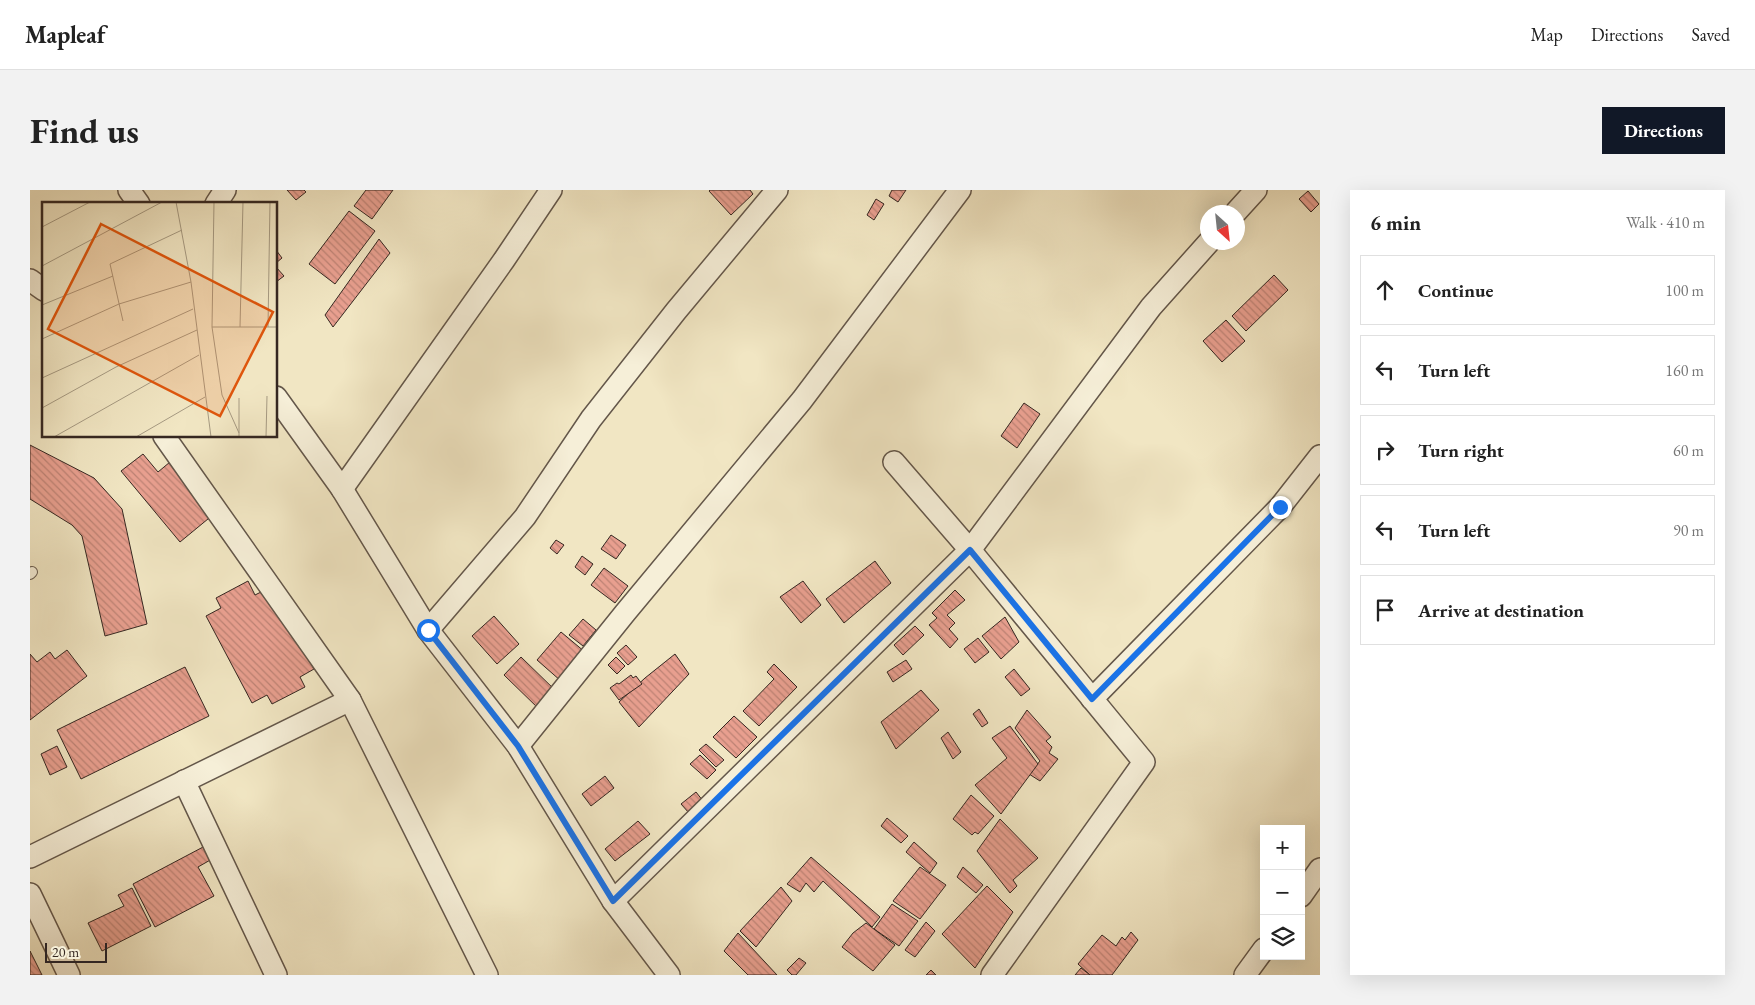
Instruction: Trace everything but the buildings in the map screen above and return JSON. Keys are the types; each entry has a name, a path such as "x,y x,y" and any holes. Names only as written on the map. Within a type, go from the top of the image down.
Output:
{"street":[{"path":"129,190 138,202"},
{"path":"217,202 225,190"},
{"path":"342,489 504,260 551,190"},
{"path":"428,630 525,517 591,419 676,312 778,190"},
{"path":"518,746 631,605 802,400 960,190"},
{"path":"1242,205 1256,190"},
{"path":"613,901 970,550 1151,307 1202,250"},
{"path":"30,280 42,289"},
{"path":"278,400 342,489 428,630 518,746 613,901 669,975"},
{"path":"165,438 350,700 487,975"},
{"path":"1092,699 1280,507 1320,456"},
{"path":"894,462 970,550 1144,762 992,975"},
{"path":"30,857 350,700"},
{"path":"184,781 276,975"},
{"path":"1305,890 1320,869"},
{"path":"30,894 69,975"},
{"path":"1245,975 1260,954"}],"route":[{"path":"428,630 518,746 613,901 970,550 1092,699 1280,507"}]}
